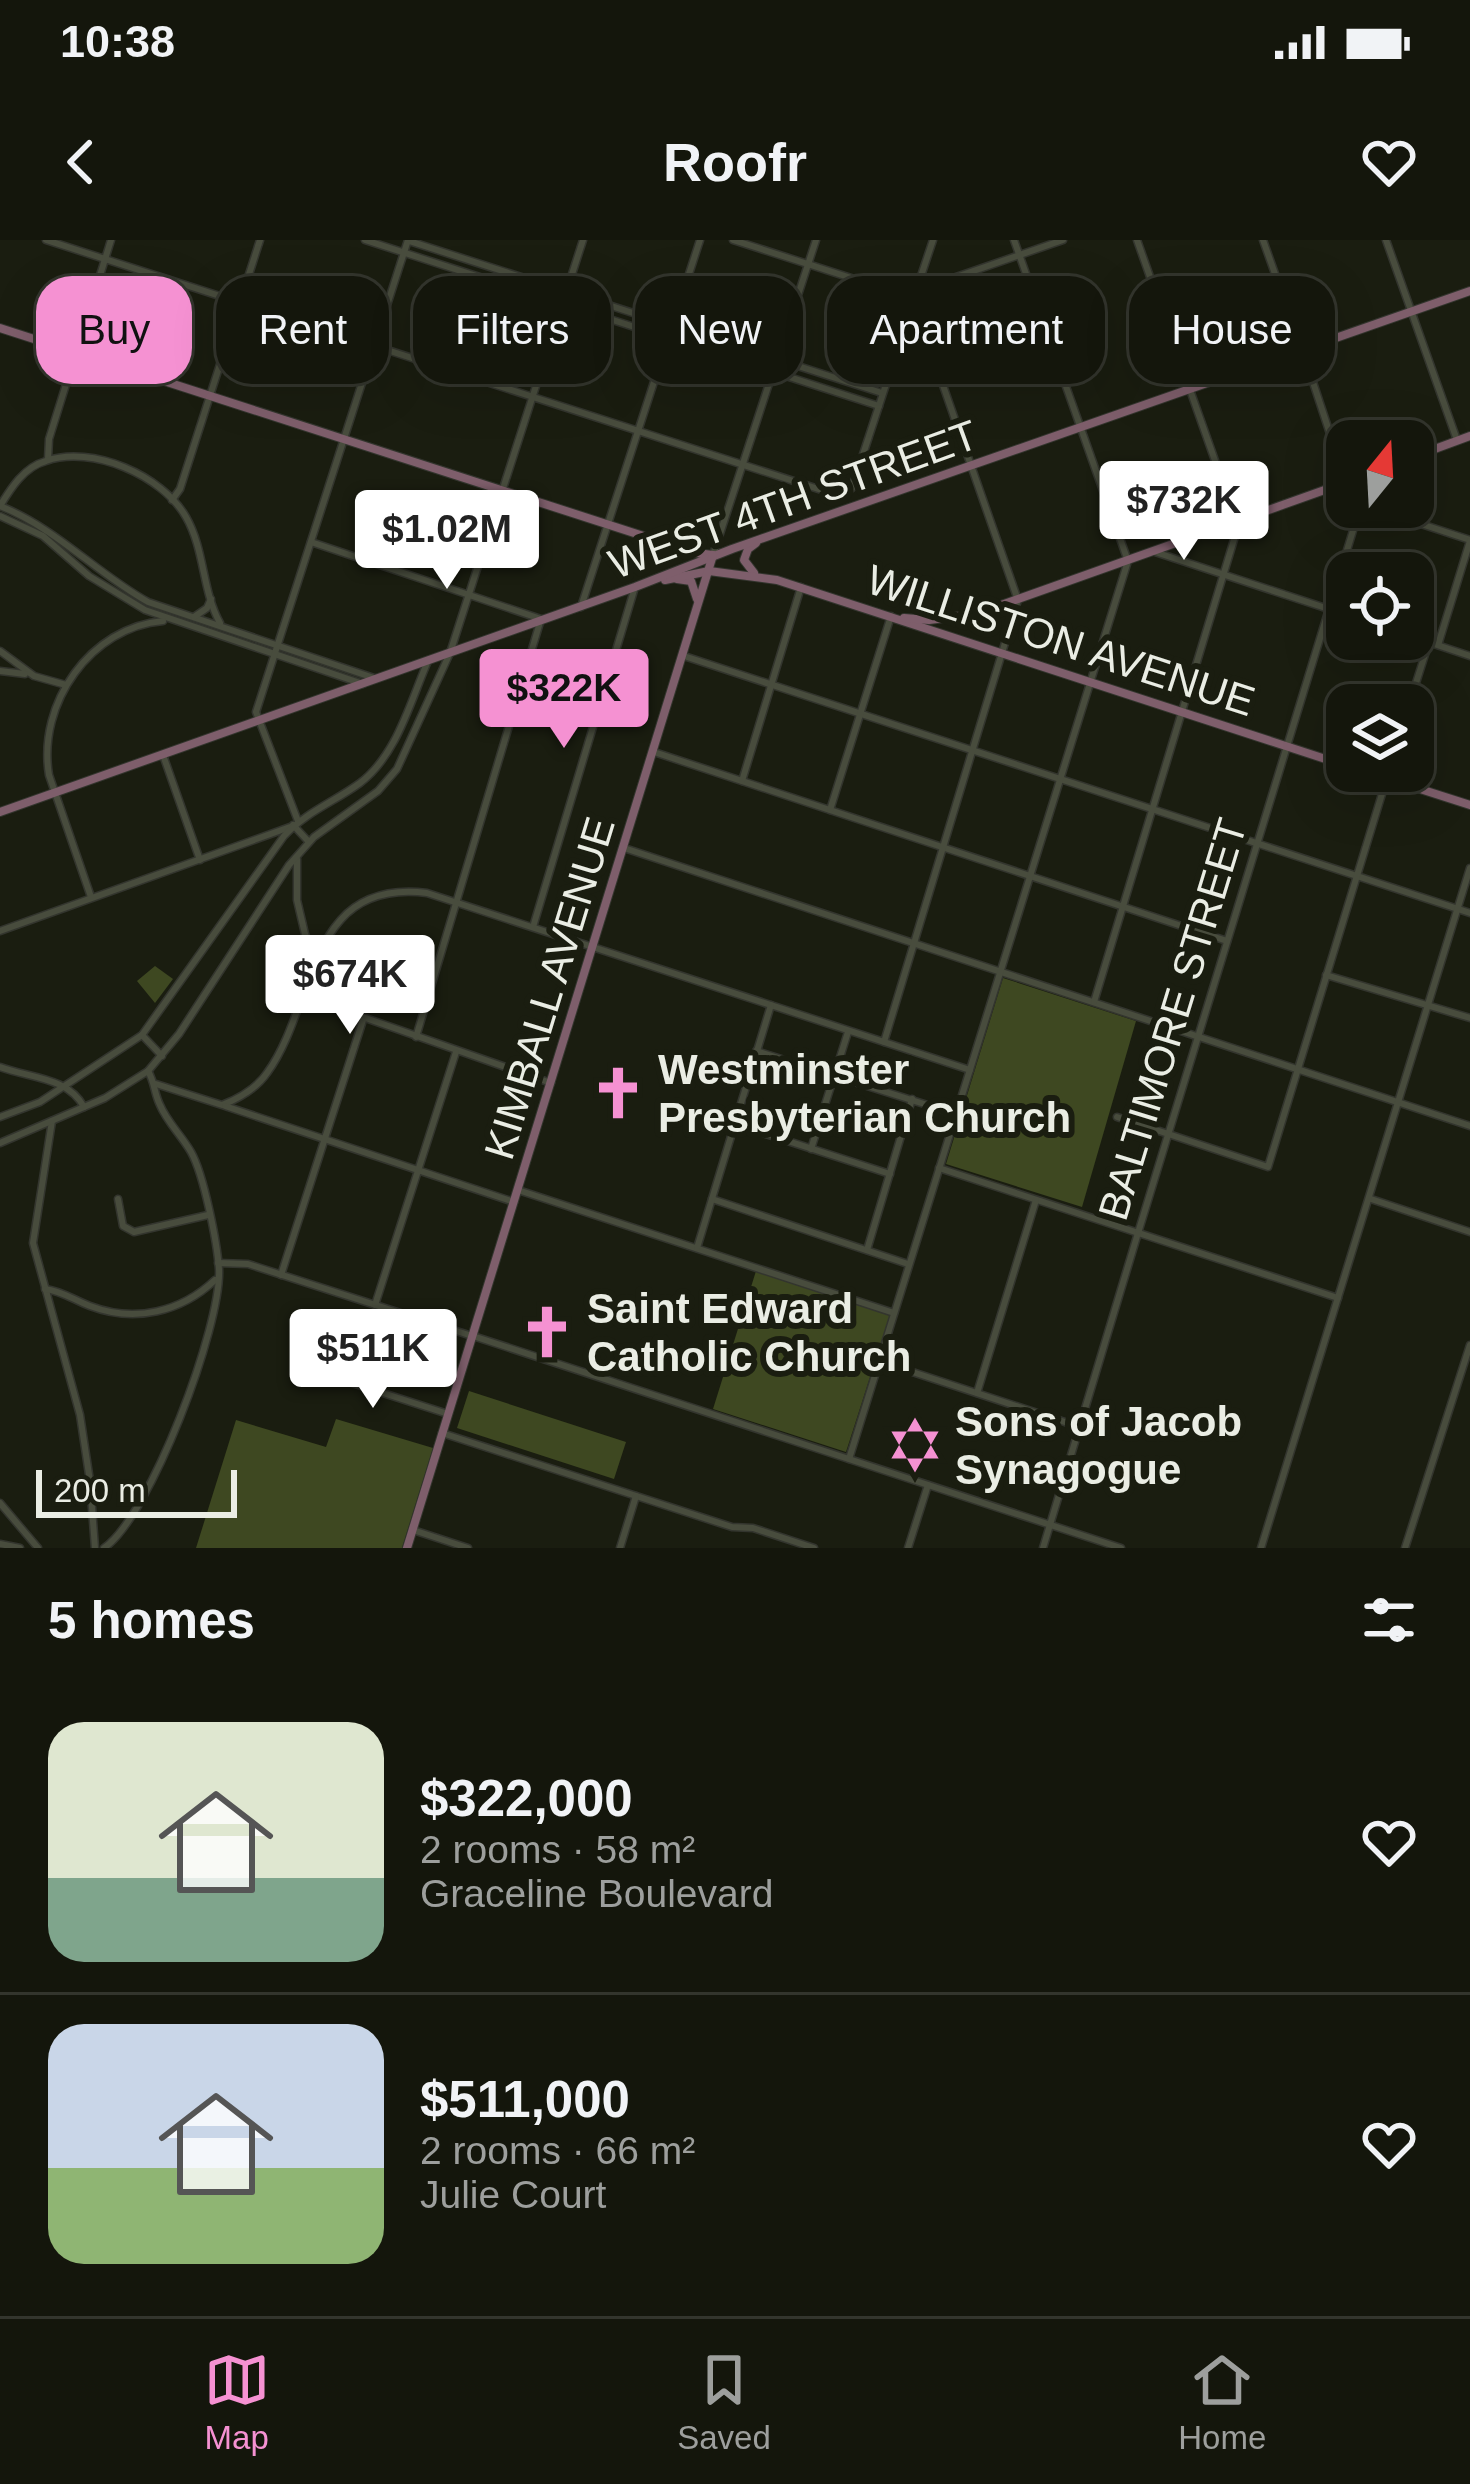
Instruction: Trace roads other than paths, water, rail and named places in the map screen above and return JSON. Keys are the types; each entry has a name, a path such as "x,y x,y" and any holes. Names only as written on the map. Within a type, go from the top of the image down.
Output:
{"main road":[{"name":"WEST 4TH STREET","path":"1335,341 1470,291"},
{"path":"0,328 36,339"},
{"path":"176,384 696,554 713,555"},
{"name":"WEST 4TH STREET","path":"0,812 581,607 713,555 1214,384"},
{"path":"1434,449 1470,436"},
{"path":"891,616 946,619 1018,600 1326,489"},
{"path":"755,574 745,565 745,555 766,537"},
{"name":"KIMBALL AVENUE","path":"407,1548 713,555"},
{"name":"WILLISTON AVENUE","path":"634,587 709,571 755,574 1326,759"},
{"path":"670,579 685,579 694,585 696,614"},
{"path":"1434,792 1470,805"}],"street":[{"path":"46,240 216,295"},
{"path":"100,276 112,240"},
{"path":"249,276 260,240"},
{"path":"365,240 475,276"},
{"path":"389,300 407,240 519,276"},
{"path":"571,276 583,240"},
{"path":"688,276 700,240"},
{"path":"734,240 844,276"},
{"name":"KIMBALL AVENUE","path":"803,280 815,240"},
{"path":"920,276 932,240"},
{"path":"849,1459 1128,561 1014,240"},
{"path":"963,276 1063,240"},
{"path":"1094,1002 1236,533 1236,520 1137,240"},
{"path":"1263,240 1276,276"},
{"path":"1386,240 1457,440"},
{"path":"389,351 834,495 852,488 886,384"},
{"path":"803,367 883,393"},
{"path":"172,500 180,489 216,377"},
{"path":"803,381 879,406"},
{"path":"48,460 49,439 66,384"},
{"path":"309,842 295,824 256,712 362,384"},
{"path":"0,1143 84,1107 148,1071 297,855 391,778 450,653 536,384"},
{"path":"581,607 653,384"},
{"name":"KIMBALL AVENUE","path":"713,555 770,384"},
{"path":"884,1042 1018,600 944,384"},
{"path":"1314,384 1326,420"},
{"path":"222,626 186,517 145,478 87,459 48,460 18,479 0,506 47,529 134,595 364,684"},
{"path":"0,516 43,536 89,576 136,606 173,621 377,679"},
{"path":"1433,528 1470,540 1434,641"},
{"path":"310,542 541,619 416,1037"},
{"path":"1155,552 1326,608"},
{"path":"533,927 634,587"},
{"path":"742,781 802,587"},
{"path":"92,897 53,793 46,755 66,685 89,655 135,627 194,617 207,608 211,598"},
{"path":"135,627 140,614 136,606"},
{"path":"830,810 891,616"},
{"name":"BALTIMORE STREET","path":"1043,1548 1326,619"},
{"path":"1434,644 1470,656"},
{"path":"0,652 34,676"},
{"path":"684,656 1470,913"},
{"path":"0,931 295,824 354,787 379,765 428,661"},
{"path":"0,671 66,685"},
{"path":"654,752 1227,941"},
{"path":"163,755 200,860"},
{"path":"1117,1118 1268,1167 1383,792"},
{"path":"0,1117 40,1102 142,1035 261,863 295,824"},
{"path":"624,848 1470,1126"},
{"path":"297,855 298,912 315,956 344,1002 363,1020 551,1083"},
{"path":"1261,1548 1470,868"},
{"path":"222,1105 250,1091 268,1071 315,956 340,921 365,902 395,892 427,893 970,1070"},
{"path":"1326,975 1470,1018"},
{"path":"697,1248 771,1005"},
{"path":"280,1274 363,1020"},
{"path":"811,1149 849,1030"},
{"path":"142,1035 162,1056"},
{"path":"756,1051 956,1114"},
{"path":"375,1305 456,1052"},
{"path":"0,1067 66,1085 84,1107"},
{"path":"104,1548 130,1523 166,1449 192,1380 218,1278 196,1163 160,1105 148,1071"},
{"path":"156,1084 514,1202"},
{"path":"867,1250 912,1100"},
{"path":"52,1121 33,1232 80,1415 95,1548"},
{"path":"735,1124 890,1174"},
{"path":"939,1168 1338,1298"},
{"path":"518,1190 894,1313"},
{"path":"118,1199 123,1226 134,1232 208,1215"},
{"path":"712,1199 909,1264"},
{"path":"1371,1199 1470,1232"},
{"path":"977,1393 1036,1200"},
{"path":"218,1263 239,1262 280,1274 1121,1548"},
{"path":"45,1289 103,1310 140,1314 189,1301 218,1278"},
{"path":"1406,1548 1470,1346"},
{"path":"879,1361 1080,1427"},
{"path":"305,1372 321,1372 448,1414"},
{"path":"442,1433 814,1548"},
{"path":"908,1548 928,1485"},
{"path":"620,1548 636,1496"},
{"path":"0,1503 38,1548"},
{"path":"413,1530 468,1548"},
{"path":"0,1544 20,1548"}],"place":[{"name":"Westminster Presbyterian Church","path":"618,1093"},
{"name":"Saint Edward Catholic Church","path":"547,1332"},
{"name":"Sons of Jacob Synagogue","path":"915,1445"}]}
